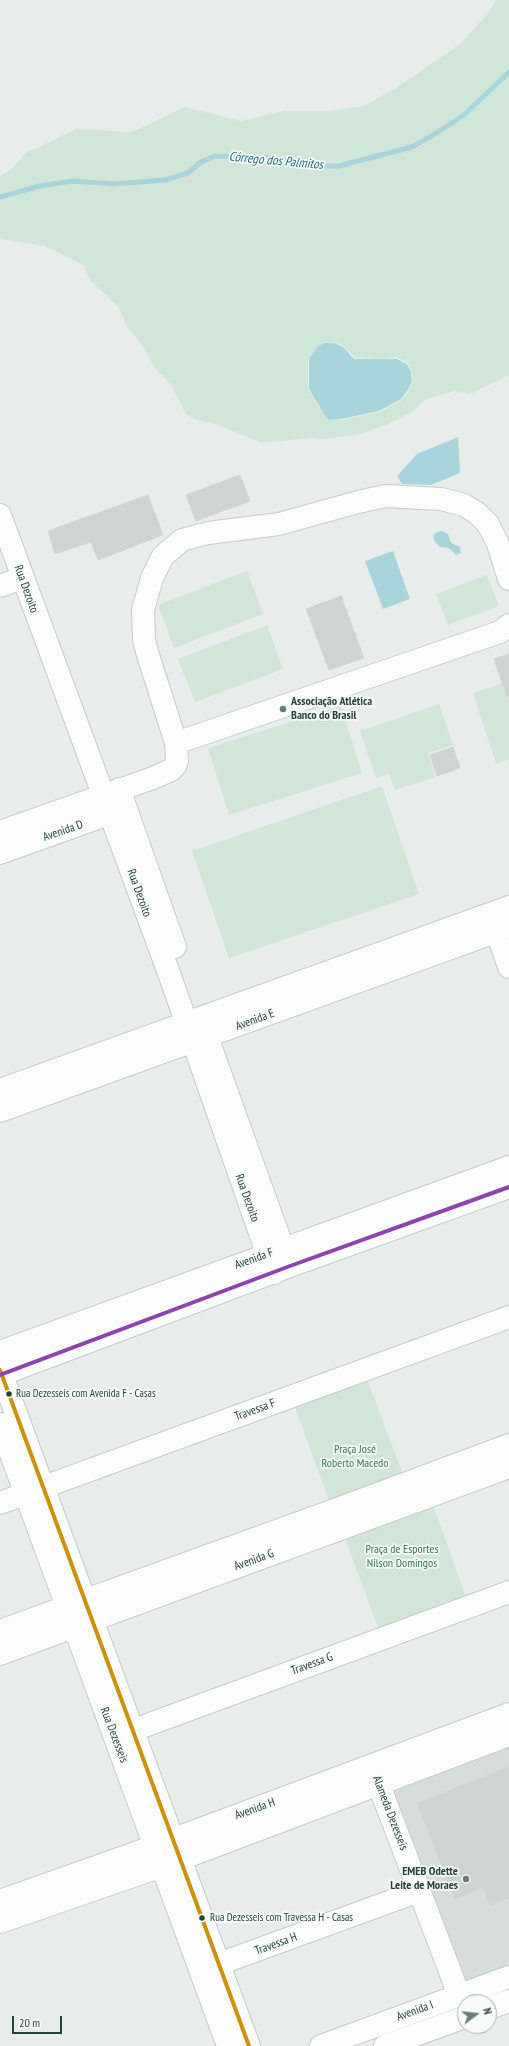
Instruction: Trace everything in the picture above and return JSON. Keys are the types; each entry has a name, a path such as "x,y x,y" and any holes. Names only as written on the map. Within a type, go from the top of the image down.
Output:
{"street":[{"path":"119,798 173,768 177,760 176,743 144,640 143,610 152,578 163,556 182,540 208,533 279,524 385,496 441,499 464,505 477,513 488,524 498,544 509,579"},
{"name":"Rua Dezoito","path":"0,515 13,568 119,798 170,976 196,1030 279,1260"},
{"path":"0,586 13,568"},
{"path":"176,743 500,632 509,625"},
{"name":"Avenida D","path":"0,832 119,798"},
{"name":"Avenida D","path":"0,853 119,798"},
{"path":"503,918 509,967"},
{"name":"Avenida E","path":"0,1111 196,1030 503,918"},
{"name":"Avenida E","path":"0,1090 196,1030 286,1008 503,918"},
{"name":"Avenida F","path":"1,1373 279,1260 378,1214 509,1167"},
{"name":"Avenida F","path":"0,1352 279,1260 509,1187"},
{"name":"Travessa F","path":"0,1503 509,1317"},
{"name":"Rua Dezesseis","path":"1,1373 34,1490 123,1733 210,1968 249,2046"},
{"name":"Rua Dezesseis","path":"0,1424 34,1490"},
{"name":"Avenida G","path":"0,1631 79,1613 386,1501 509,1445"},
{"name":"Avenida G","path":"386,1501 509,1467"},
{"name":"Travessa G","path":"123,1733 509,1592"},
{"name":"Avenida G","path":"0,1654 79,1613"},
{"name":"Avenida H","path":"375,1775 509,1714"},
{"name":"Avenida H","path":"0,1922 167,1852 375,1775 509,1735"},
{"name":"Alameda Dezesseis","path":"375,1775 459,1994"},
{"name":"Avenida H","path":"0,1901 167,1852"},
{"name":"Travessa H","path":"210,1968 419,1891"},
{"name":"Rua Dezesseis","path":"210,1968 228,2046"},
{"name":"Avenida I","path":"462,1994 509,1977"},
{"name":"Avenida I","path":"321,2046 457,1996"},
{"path":"497,2005 509,2001"},
{"name":"Avenida I","path":"386,2046 457,2020"}],"shaded area":[{"name":"EMEB Odette Leite de Moraes","path":"509,1746 509,1970 460,1987 390,1788"}],"green space":[{"path":"496,0 509,0 509,375 470,394 455,391 426,399 412,412 393,422 361,434 326,439 310,438 262,443 213,423 199,421 186,414 171,385 155,368 140,342 127,327 119,308 90,280 83,265 45,246 0,239 0,176 11,170 26,152 36,149 76,129 132,132 185,107 241,121 284,111 329,111 364,106 396,88 460,44 487,15","holes":["324,342 333,342 344,346 355,357 382,359 397,357 408,363 412,371 413,381 409,391 402,400 380,412 341,420 329,420 325,417 308,389 308,358 318,346"]},
{"path":"247,571 263,614 174,648 158,605"},
{"path":"487,575 499,606 448,625 436,594"},
{"path":"267,625 283,669 195,702 178,659"},
{"path":"509,681 509,759 496,764 473,693"},
{"path":"439,704 453,745 428,753 435,777 395,790 389,774 376,778 360,731"},
{"path":"341,706 362,773 229,815 208,748"},
{"path":"382,786 419,894 229,958 192,851"},
{"name":"Praça José Roberto Macedo","path":"364,1371 406,1482 333,1511 291,1397"},
{"name":"Praça de Esportes Nilson Domingos","path":"430,1496 469,1606 382,1638 341,1528"}],"water":[{"path":"324,343 334,343 343,347 354,359 397,359 407,364 411,372 412,381 408,390 401,399 379,411 329,420 309,389 309,358 318,346"},
{"path":"458,437 460,473 431,485 402,484 397,476 417,454"},
{"path":"442,531 448,534 450,541 453,544 460,547 461,553 456,555 449,548 440,547 435,542 433,536 437,532"},
{"path":"393,551 410,599 383,609 365,561"}],"building":[{"path":"240,475 250,501 196,521 186,495"},
{"path":"148,495 163,535 98,560 91,542 55,554 48,531"},
{"path":"341,596 364,658 329,670 306,609"},
{"path":"509,654 509,697 507,697 494,659"},
{"path":"453,747 460,768 437,776 430,755"},
{"path":"509,1767 509,1898 490,1905 483,1887 455,1899 417,1803"}],"waterway":[{"name":"Córrego dos Palmitos","path":"0,197 40,186 72,181 114,184 165,180 188,173 201,162 215,156 276,158 309,166 339,166 412,147 464,115 509,72"}],"transit line":[{"path":"0,1375 290,1266 509,1187"},
{"path":"0,1370 249,2046"}],"place":[{"name":"Associação Atlética Banco do Brasil","path":"283,709"},
{"name":"Rua Dezesseis com Avenida F - Casas","path":"9,1394"},
{"name":"EMEB Odette Leite de Moraes","path":"466,1879"},
{"name":"Rua Dezesseis com Travessa H - Casas","path":"202,1918"}]}
